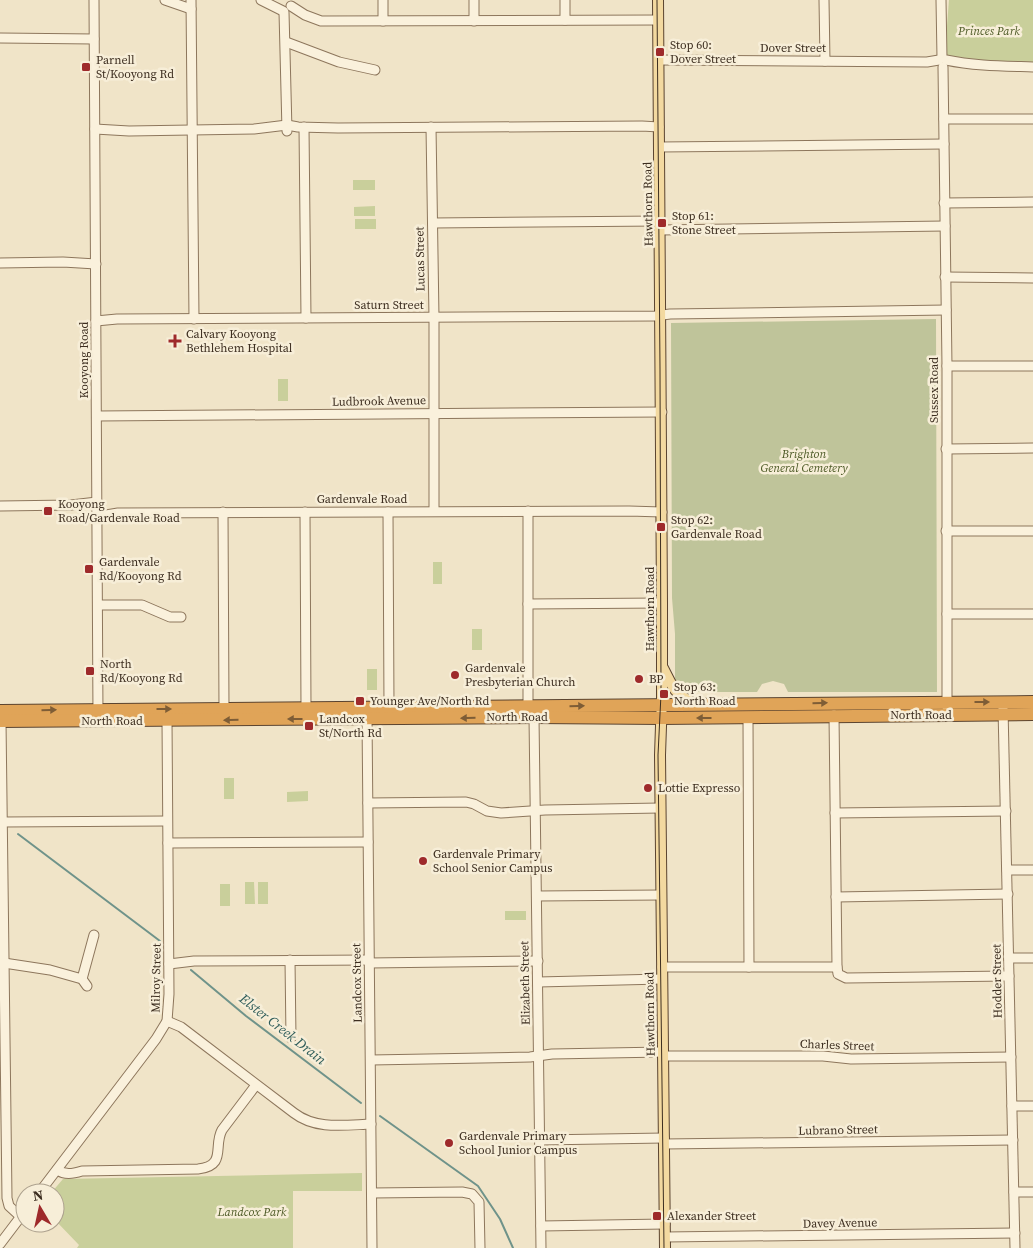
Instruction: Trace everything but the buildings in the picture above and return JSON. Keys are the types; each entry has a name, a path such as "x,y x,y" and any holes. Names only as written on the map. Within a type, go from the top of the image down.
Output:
{"highway":[{"name":"North Road","path":"0,718 224,709 265,714 367,718 531,712 622,704 1003,708 1033,702"},
{"path":"622,704 622,718"},
{"name":"North Road","path":"98,715 167,720 265,714 306,708 388,707 531,712 622,718 748,718 947,708"},
{"name":"North Road","path":"1003,708 1033,714"}],"main road":[{"name":"Hawthorn Road","path":"658,0 662,315 662,704 660,808 665,1243"},
{"path":"662,668 674,690 683,698 696,704"}],"street":[{"name":"Kooyong Road","path":"94,0 98,715"},
{"path":"165,0 191,5 194,318"},
{"path":"383,0 383,21"},
{"path":"474,0 474,20"},
{"path":"565,0 565,20"},
{"path":"824,0 825,61"},
{"name":"Sussex Road","path":"941,0 944,82 946,310 947,708"},
{"path":"264,1 321,21 658,20"},
{"path":"287,128 285,26 288,10"},
{"path":"0,38 94,37"},
{"path":"286,42 339,62 375,70"},
{"name":"Dover Street","path":"659,60 943,62 998,66 1033,66"},
{"path":"944,119 1033,119"},
{"path":"95,131 660,125"},
{"name":"Lucas Street","path":"431,127 434,318 434,511"},
{"path":"304,130 306,318"},
{"path":"660,148 944,144"},
{"path":"944,203 1033,202"},
{"path":"432,223 944,226"},
{"path":"0,264 96,262"},
{"path":"945,277 1033,278"},
{"name":"Saturn Street","path":"96,319 656,316 946,310"},
{"path":"946,366 1033,366"},
{"name":"Ludbrook Avenue","path":"97,416 662,412"},
{"path":"946,449 1033,448"},
{"path":"0,506 97,505"},
{"name":"Gardenvale Road","path":"98,522 106,515 118,513 662,509"},
{"name":"Elizabeth Street","path":"528,511 528,604 536,811 541,1248"},
{"path":"223,512 224,709"},
{"path":"305,512 306,708"},
{"path":"388,512 388,707"},
{"path":"946,531 1033,531"},
{"path":"528,604 662,603"},
{"path":"98,605 142,605 170,617 180,617"},
{"path":"946,614 1033,614"},
{"name":"Hodder Street","path":"1003,708 1015,1248"},
{"path":"834,715 838,974 846,978 1009,976"},
{"path":"0,718 3,822 4,1176 7,1201 9,1206 15,1209"},
{"name":"Landcox Street","path":"367,718 372,1248"},
{"path":"748,718 749,967"},
{"name":"Milroy Street","path":"47,1183 156,1040 167,1021 169,961 167,720"},
{"path":"368,803 466,802 491,812 660,808"},
{"path":"835,813 1006,811"},
{"path":"3,822 167,821"},
{"path":"168,843 368,842"},
{"path":"1007,870 1033,870"},
{"path":"836,896 1008,894"},
{"path":"537,896 661,895"},
{"path":"4,963 50,970 85,983 94,935"},
{"path":"1009,958 1033,958"},
{"path":"290,960 290,1038"},
{"path":"169,961 538,960"},
{"path":"662,968 837,967"},
{"path":"538,982 662,979"},
{"path":"167,1021 180,1027 306,1121 330,1125 371,1124"},
{"name":"Charles Street","path":"370,1060 662,1054 823,1056 851,1059 1011,1057"},
{"path":"60,1166 82,1172 198,1169 207,1167 214,1162 218,1154 219,1137 222,1130 256,1085"},
{"path":"1012,1106 1033,1106"},
{"name":"Lubrano Street","path":"540,1140 1013,1140"},
{"path":"372,1194 466,1192 472,1194 479,1202 480,1248"},
{"path":"1014,1192 1033,1192"},
{"path":"0,1244 15,1224"},
{"path":"541,1226 664,1224"},
{"name":"Davey Avenue","path":"665,1243 1015,1233"}],"green space":[{"name":"Princes Park","path":"949,0 1033,0 1033,63 999,63 948,57 945,51"},
{"path":"353,180 375,180 375,190 353,190"},
{"path":"375,206 375,216 354,216 354,207"},
{"path":"355,219 376,219 376,229 355,229"},
{"name":"Brighton General Cemetery","path":"936,319 937,692 788,692 784,684 773,681 762,684 757,692 685,692 678,687 675,678 675,634 672,598 671,323"},
{"path":"278,379 288,379 288,401 278,401"},
{"path":"433,562 442,562 442,584 433,584"},
{"path":"472,629 482,629 482,650 472,650"},
{"path":"367,669 377,669 377,690 367,690"},
{"path":"224,778 234,778 234,799 224,799"},
{"path":"308,791 308,801 287,802 287,792"},
{"path":"245,882 254,882 255,904 245,904"},
{"path":"258,882 268,882 268,904 258,904"},
{"path":"220,884 230,884 230,906 220,906"},
{"path":"505,911 526,911 526,920 505,920"},
{"name":"Landcox Park","path":"362,1173 362,1191 293,1191 293,1248 77,1248 79,1245 65,1230 65,1183 60,1183 63,1179"}],"waterway":[{"name":"Elster Creek Drain","path":"18,834 160,941"},
{"name":"Elster Creek Drain","path":"191,970 246,1016 361,1103"},
{"name":"Elster Creek Drain","path":"380,1116 478,1186 500,1219 513,1248"}],"tram line":[{"path":"657,0 661,694 658,755 664,1248"}],"place":[{"name":"Stop 60: Dover Street","path":"660,52"},
{"name":"Parnell St/Kooyong Rd","path":"86,67"},
{"name":"Stop 61: Stone Street","path":"662,223"},
{"name":"Calvary Kooyong Bethlehem Hospital","path":"175,341"},
{"name":"Kooyong Road/Gardenvale Road","path":"48,511"},
{"name":"Stop 62: Gardenvale Road","path":"661,527"},
{"name":"Gardenvale Rd/Kooyong Rd","path":"89,569"},
{"name":"North Rd/Kooyong Rd","path":"90,671"},
{"name":"Gardenvale Presbyterian Church","path":"455,675"},
{"name":"BP","path":"639,679"},
{"name":"Stop 63: North Road","path":"664,694"},
{"name":"Younger Ave/North Rd","path":"360,701"},
{"name":"Landcox St/North Rd","path":"309,726"},
{"name":"Lottie Expresso","path":"648,788"},
{"name":"Gardenvale Primary School Senior Campus","path":"423,861"},
{"name":"Gardenvale Primary School Junior Campus","path":"449,1143"},
{"name":"Alexander Street","path":"657,1216"}]}
